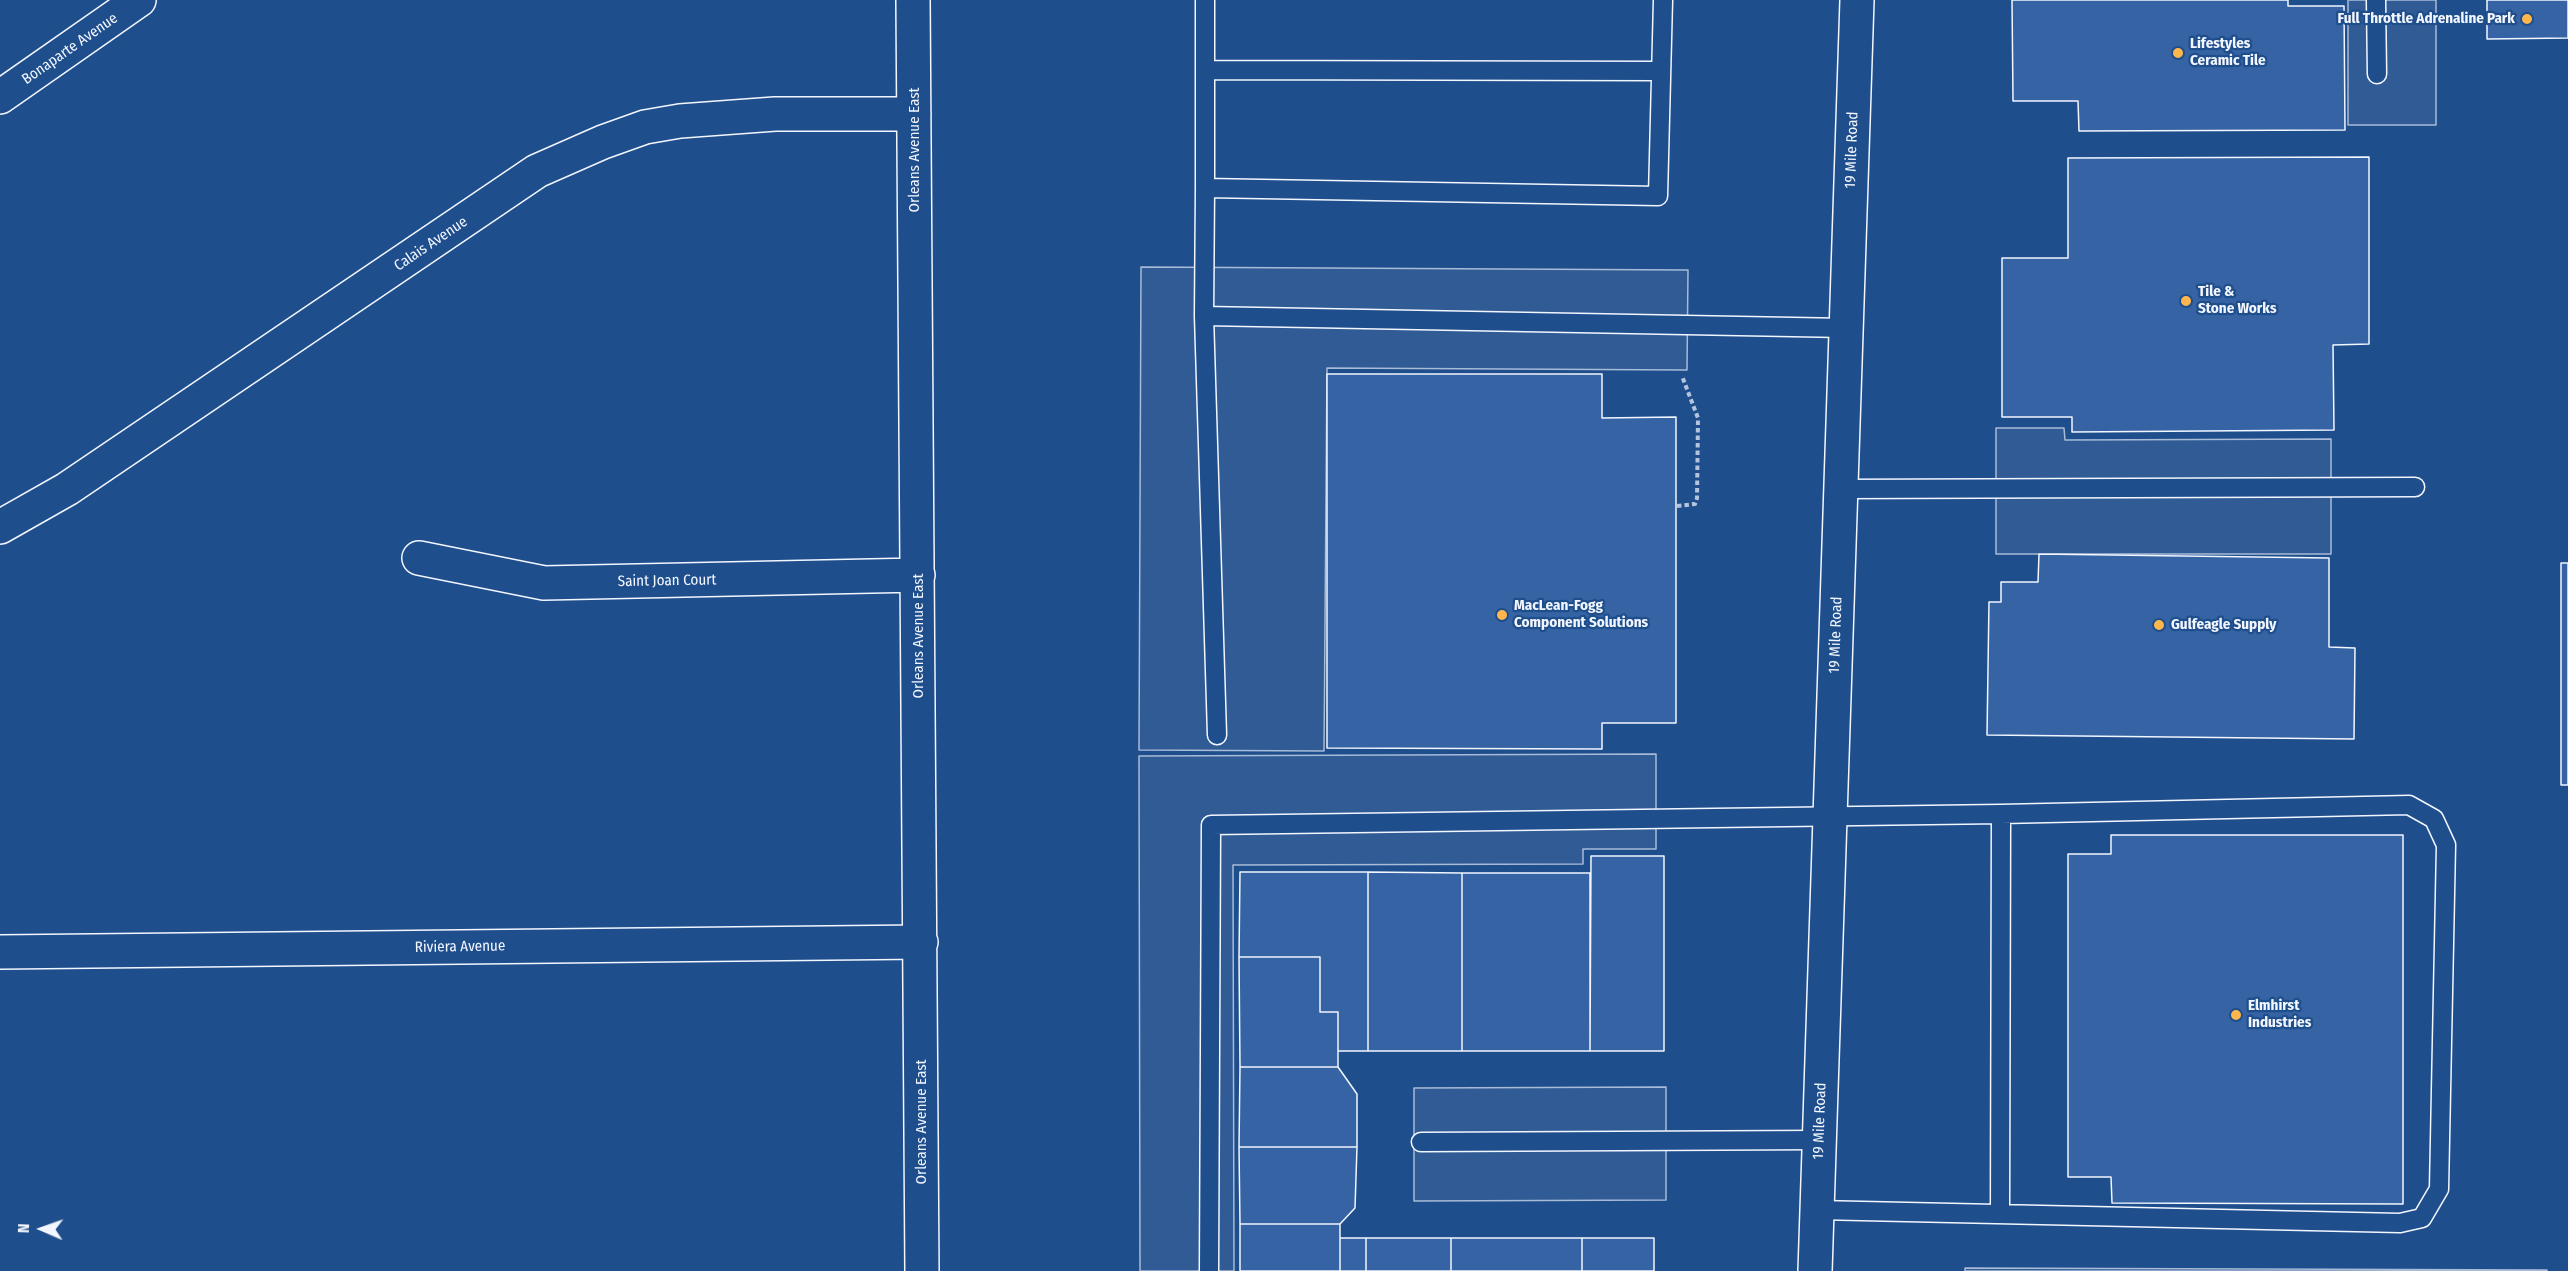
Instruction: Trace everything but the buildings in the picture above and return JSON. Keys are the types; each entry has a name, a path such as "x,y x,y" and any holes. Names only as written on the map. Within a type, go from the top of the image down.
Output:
{"street":[{"name":"Bonaparte Avenue","path":"0,97 139,0"},
{"name":"Orleans Avenue East","path":"914,0 922,1271"},
{"name":"19 Mile Road","path":"1815,1271 1857,0"},
{"name":"Calais Avenue","path":"0,527 77,483 537,171 603,142 645,127 680,121 775,114 914,114"},
{"name":"Saint Joan Court","path":"419,558 544,583 918,575"},
{"name":"Riviera Avenue","path":"0,952 921,942"}],"lane":[{"path":"1205,0 1204,316 1217,735"},
{"path":"1205,188 1658,196 1663,0"},
{"path":"2376,0 2377,74"},
{"path":"1205,70 1661,72"},
{"path":"1204,316 1846,328"},
{"path":"1840,489 2415,487"},
{"path":"1209,1271 1211,825 2001,814 2409,805 2434,819 2446,845 2439,1189 2422,1218 2400,1223 1817,1210"},
{"path":"2000,1214 2001,814"},
{"path":"1421,1142 1819,1140"}],"path":[{"path":"1677,507 1695,504 1697,498 1698,418 1683,384 1682,376"}],"shaded area":[{"path":"2348,0 2436,0 2436,125 2348,125"},
{"path":"1141,267 1688,270 1687,370 1327,368 1324,751 1139,750"},
{"path":"1996,428 2064,428 2065,440 2331,439 2331,554 1996,554"},
{"path":"1656,754 1656,849 1583,849 1583,864 1233,865 1234,1271 1140,1271 1139,756"},
{"path":"1666,1087 1666,1200 1414,1201 1414,1088"},
{"path":"1965,1268 2547,1270 2547,1271 1965,1271"}],"place":[{"name":"Full Throttle Adrenaline Park","path":"2527,19"},
{"name":"Lifestyles Ceramic Tile","path":"2178,53"},
{"name":"Tile & Stone Works","path":"2186,301"},
{"name":"MacLean-Fogg Component Solutions","path":"1502,615"},
{"name":"Gulfeagle Supply","path":"2159,625"},
{"name":"Elmhirst Industries","path":"2236,1015"}]}
